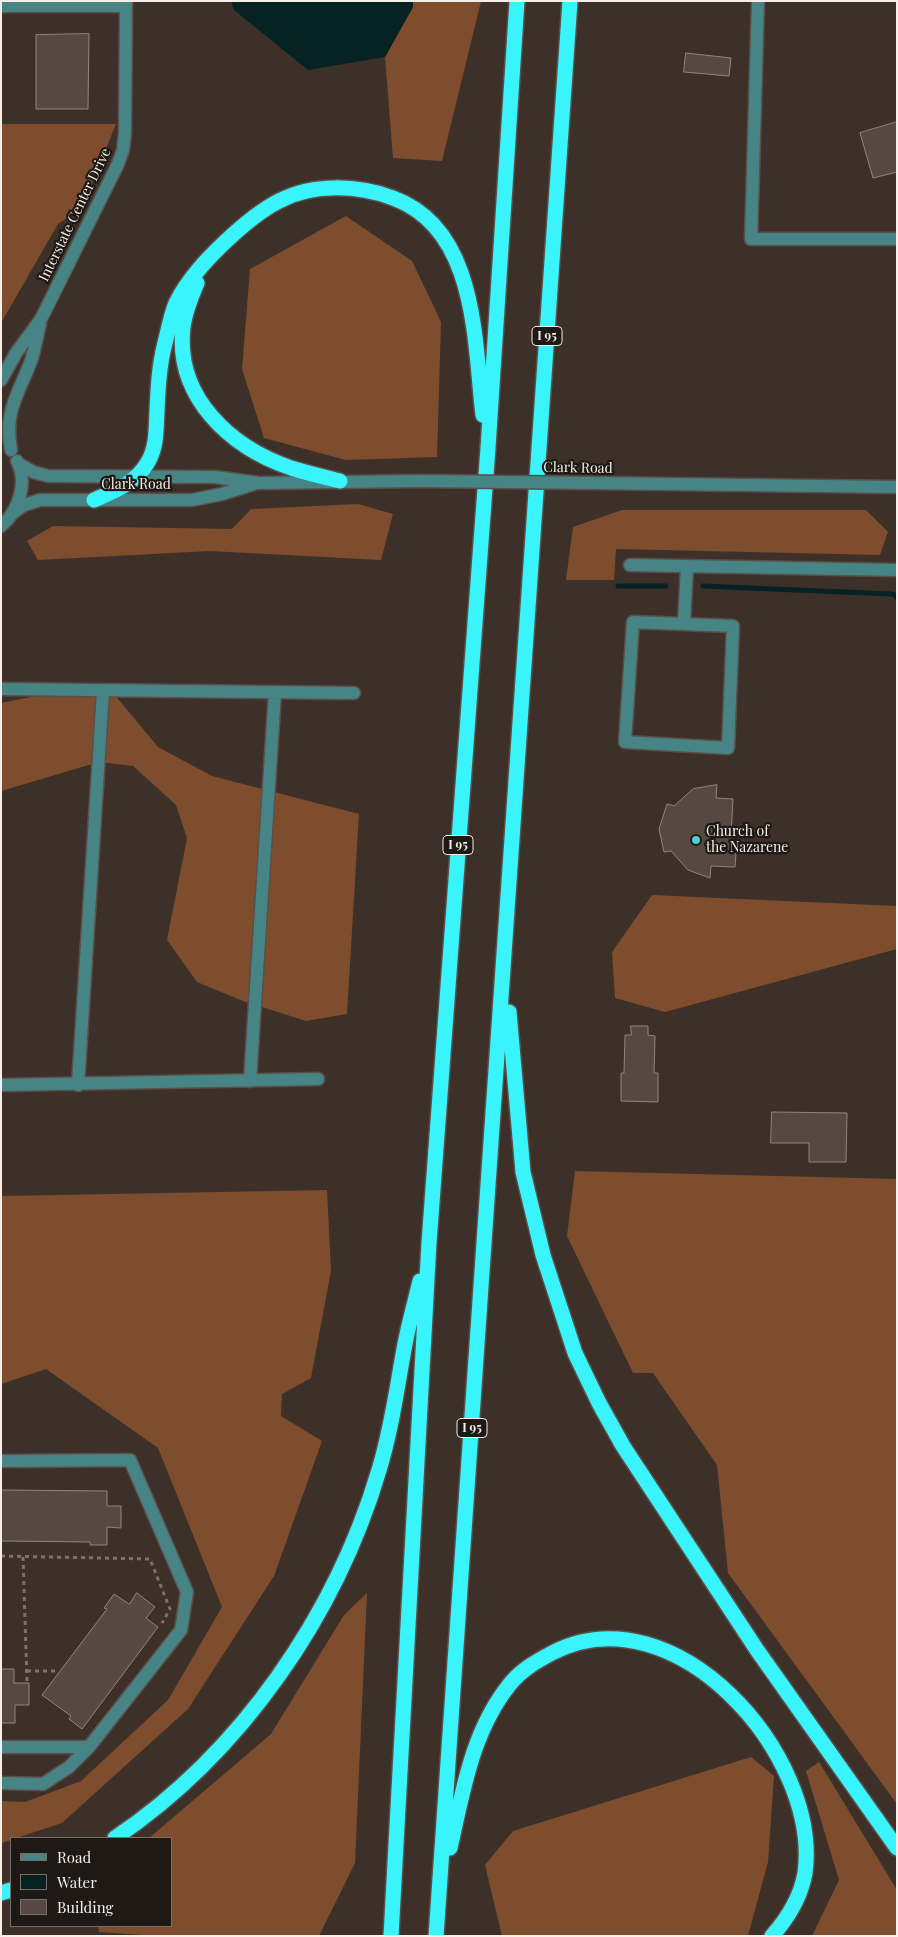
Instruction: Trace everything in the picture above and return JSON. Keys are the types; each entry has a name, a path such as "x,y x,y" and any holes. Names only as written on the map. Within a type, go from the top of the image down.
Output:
{"highway":[{"name":"I 95","path":"390,1931 429,1243 488,448 517,1"},
{"name":"I 95","path":"436,1936 570,1"},
{"path":"94,500 119,490 137,476 148,462 154,446 160,366 176,304 189,282 205,260 255,215 280,200 307,190 339,188 378,192 416,210 433,226 444,240 454,256 464,280 472,308 478,374 488,448"},
{"path":"205,260 188,306 183,328 184,359 192,387 216,422 231,436 263,456 291,468 340,481"},
{"path":"504,961 523,1172 543,1255 575,1353 599,1403 623,1446 757,1650 897,1848"},
{"path":"116,1837 164,1802 232,1734 282,1670 323,1603 341,1569 362,1520 379,1470 393,1412 405,1341 429,1243"},
{"path":"439,1894 474,1749 487,1718 504,1692 519,1674 560,1648 585,1641 623,1639 647,1643 698,1669 722,1687 765,1734 780,1758 793,1787 799,1808 806,1853 804,1875 798,1895 785,1921 772,1936"}],"street":[{"path":"758,1 751,239 897,239"},
{"path":"1,6 126,4"},
{"name":"Interstate Center Drive","path":"11,450 8,423 16,394 31,360 42,319 118,164 123,150 126,133 126,4"},
{"name":"Interstate Center Drive","path":"1,380 16,353 42,319"},
{"path":"1,439 11,450 19,464 22,481 20,497 13,513 1,526"},
{"name":"Clark Road","path":"19,464 33,472 48,476 215,477 259,482 422,481 897,488"},
{"name":"Clark Road","path":"13,513 24,505 40,500 192,500 222,494 259,482"},
{"path":"630,565 897,570"},
{"path":"684,624 688,566"},
{"path":"633,622 684,624 733,626 728,748 625,742 633,622"},
{"path":"1,689 354,693"},
{"path":"78,1085 103,691"},
{"path":"250,1081 275,692"},
{"path":"1,1085 318,1079"},
{"path":"1,1461 130,1460 187,1592 181,1630 89,1747 69,1767 42,1784 1,1783"},
{"path":"1,1747 89,1747"}],"path":[{"path":"1,1556 150,1559 170,1609 162,1623"},
{"path":"23,1557 27,1681"},
{"path":"27,1671 57,1671"}],"shaded area":[{"path":"413,1 481,1 442,161 393,158 385,57 413,7"},
{"path":"1,124 116,124 82,208 58,224 1,323"},
{"path":"346,216 412,261 441,322 437,457 346,460 264,438 242,369 250,269"},
{"path":"358,504 393,514 381,560 210,551 38,560 27,541 53,526 232,529 251,509"},
{"path":"622,510 866,510 888,532 880,555 616,549 614,580 566,580 573,527"},
{"path":"76,688 114,694 158,747 212,776 359,814 347,1014 306,1021 243,1001 197,982 167,940 187,838 176,805 133,766 99,762 1,791 1,703"},
{"path":"652,895 897,906 897,949 665,1012 615,998 612,952"},
{"path":"575,1171 897,1179 897,1804 728,1573 717,1465 653,1373 633,1373 567,1236"},
{"path":"327,1190 331,1271 311,1378 282,1394 281,1416 322,1441 274,1576 188,1709 62,1823 19,1837 10,1837 10,1840 1,1843 1,1801 25,1802 81,1781 168,1700 222,1607 158,1448 46,1369 1,1384 1,1196"},
{"path":"367,1593 355,1863 319,1936 157,1936 99,1932 98,1927 172,1927 172,1837 150,1837 271,1734 344,1615"},
{"path":"751,1757 774,1776 768,1862 748,1936 502,1936 485,1865 513,1831"},
{"path":"819,1762 897,1890 897,1936 812,1936 839,1880 806,1771"}],"water":[{"path":"231,1 413,1 413,7 385,57 308,70 234,10"}],"building":[{"path":"89,34 88,109 36,109 36,35"},
{"path":"686,53 731,58 729,76 684,72"},
{"path":"897,122 897,172 873,178 860,133"},
{"name":"Church of the Nazarene","path":"717,785 716,798 733,799 730,853 736,853 735,867 711,866 710,878 688,870 671,851 664,852 659,829 667,804 674,806 693,789"},
{"path":"631,1026 648,1026 648,1035 655,1036 654,1073 658,1073 658,1102 621,1101 621,1073 624,1073 625,1035 631,1035"},
{"path":"772,1112 847,1113 846,1162 809,1162 809,1143 771,1143"},
{"path":"1,1490 107,1491 107,1506 121,1506 121,1528 107,1527 107,1545 90,1545 90,1542 1,1541"},
{"path":"137,1593 155,1607 146,1618 158,1627 82,1729 69,1719 71,1716 42,1695 107,1609 104,1608 114,1594 129,1604"},
{"path":"1,1669 14,1669 14,1683 29,1683 29,1705 15,1705 15,1723 1,1723"}],"waterway":[{"path":"618,586 666,586"},
{"path":"703,586 891,594 897,598"}],"place":[{"name":"Church of the Nazarene","path":"696,840"}]}
